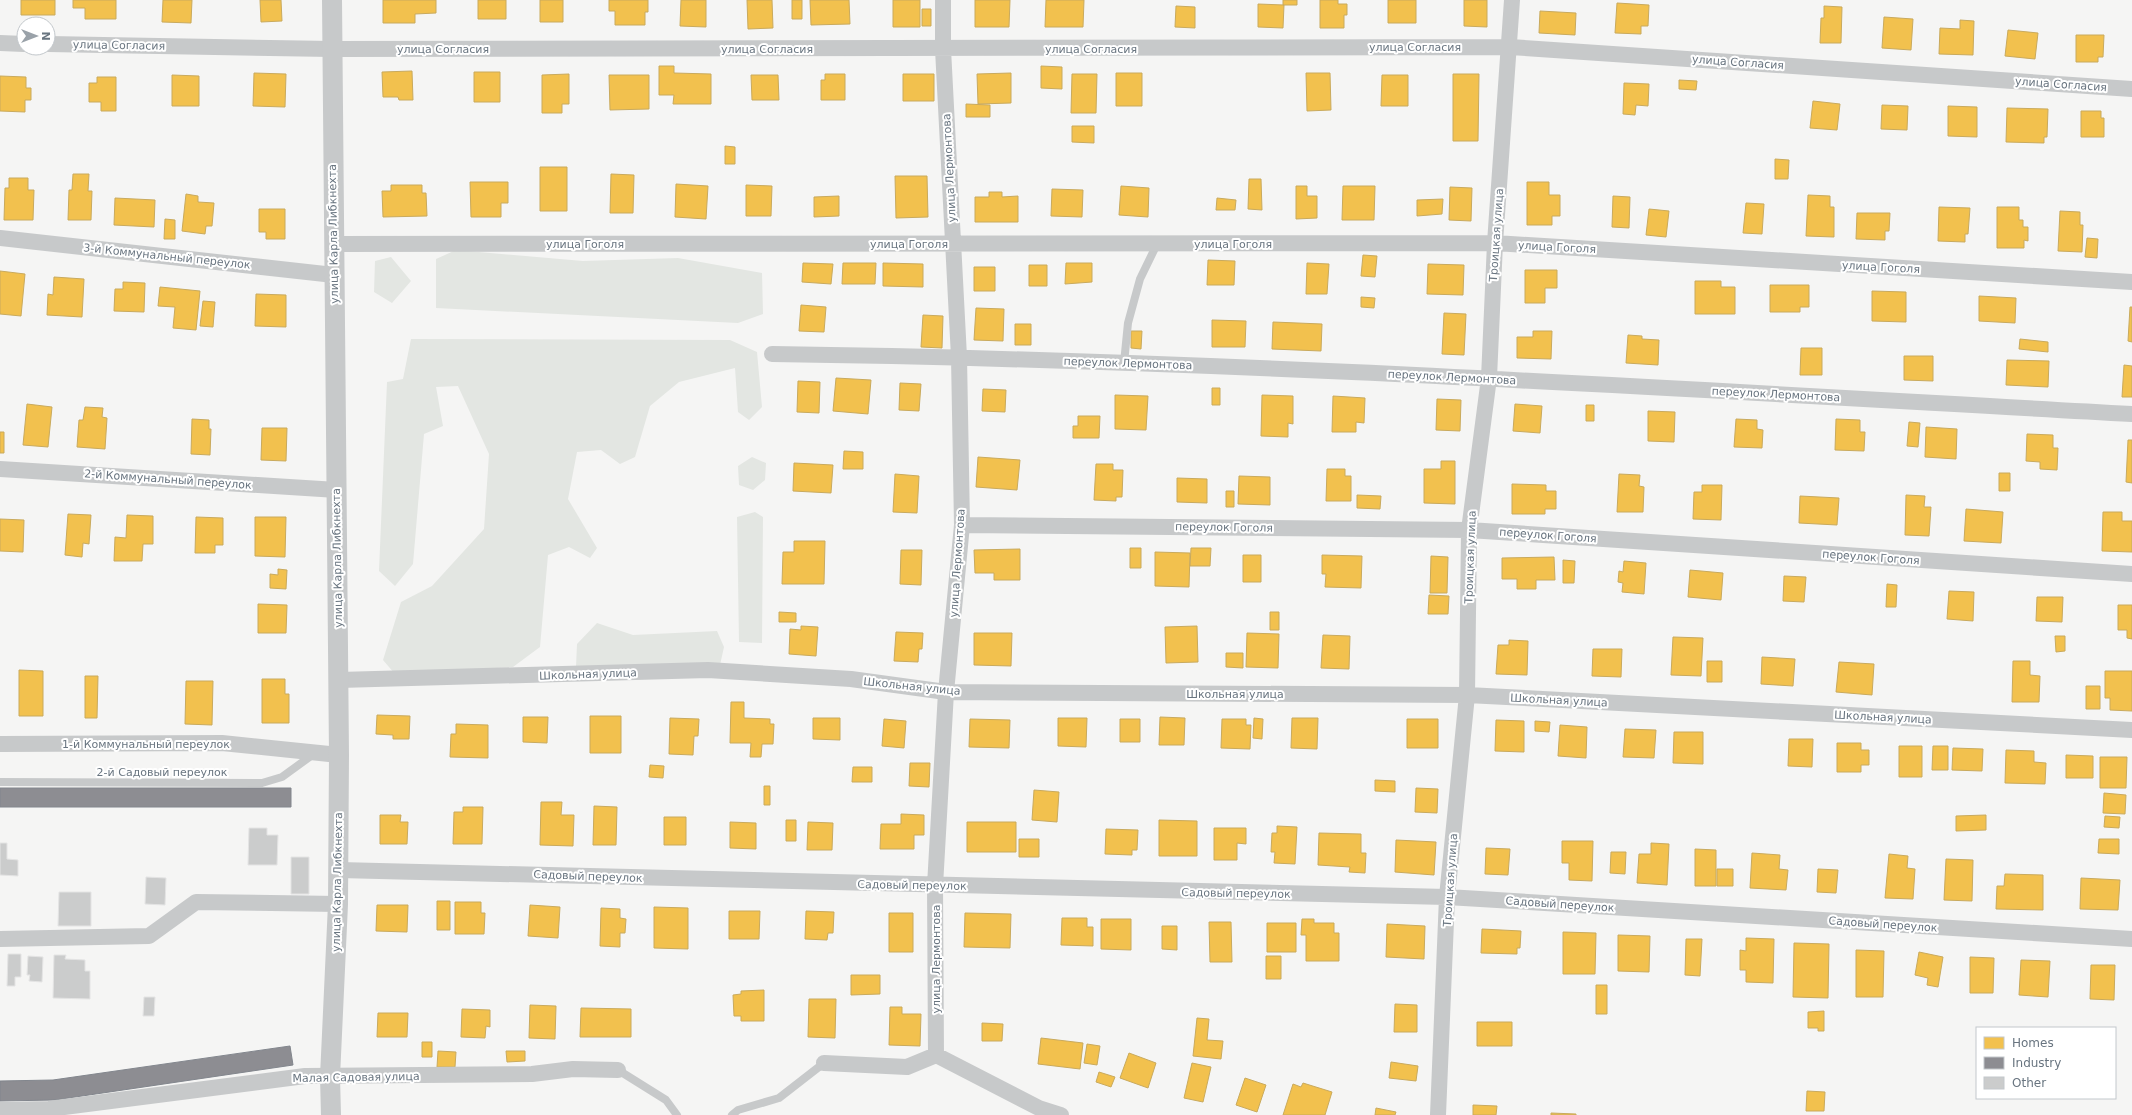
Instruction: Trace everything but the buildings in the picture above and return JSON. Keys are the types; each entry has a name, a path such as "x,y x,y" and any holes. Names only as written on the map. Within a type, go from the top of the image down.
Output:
{"street":[{"name":"улица Карла Либкнехта","path":"330,1115 330,1076 339,870 339,680 332,0"},
{"name":"улица Лермонтова","path":"936,1055 935,886 946,692 962,525 959,357 943,49 943,0"},
{"name":"Троицкая улица","path":"1438,1115 1447,897 1467,695 1469,530 1489,378 1495,243 1510,47 1512,0"},
{"path":"0,43 16,44"},
{"name":"улица Согласия","path":"56,44 332,49 1510,47 2132,89"},
{"name":"3-й Коммунальный переулок","path":"0,238 334,275"},
{"name":"улица Гоголя","path":"334,244 1495,243 2132,282"},
{"name":"переулок Лермонтова","path":"772,354 959,357 1489,378 2132,414"},
{"name":"2-й Коммунальный переулок","path":"0,469 337,490"},
{"name":"переулок Гоголя","path":"962,525 1469,530 2132,574"},
{"name":"Школьная улица","path":"339,680 708,670 851,679 946,692 1467,695 2132,730"},
{"name":"1-й Коммунальный переулок","path":"0,744 222,743 339,755"},
{"name":"Садовый переулок","path":"339,870 935,886 1447,897 2132,939"},
{"path":"0,939 149,936 196,902 338,904"},
{"path":"824,1063 907,1066 936,1055 1039,1108 1061,1115"},
{"name":"Малая Садовая улица","path":"0,1110 49,1108 305,1076 532,1074 573,1070 618,1070"}],"lane":[{"path":"1124,363 1128,322 1140,279 1157,244"},
{"name":"2-й Садовый переулок","path":"0,782 262,783 282,777 316,753"},
{"path":"732,1115 738,1110 779,1098 824,1063"},
{"path":"618,1070 666,1100 677,1115"}],"shaded area":[{"path":"456,250 583,261 678,258 762,273 763,314 738,323 436,308 436,259"},
{"path":"391,257 411,281 392,303 374,292 375,261"},
{"path":"411,339 730,340 757,352 762,407 749,420 738,412 735,368 679,382 650,406 635,457 620,464 601,450 577,452 568,499 597,548 590,558 569,547 548,555 540,647 513,667 395,674 383,660 401,602 432,586 484,529 489,454 458,386 436,387 443,426 424,434 413,564 395,586 379,571 387,382 403,379"},
{"path":"752,457 766,463 765,480 753,490 739,485 738,466"},
{"path":"755,512 763,517 762,643 739,642 737,517"},
{"path":"597,623 633,635 717,631 724,647 720,665 576,667 577,644"}]}
